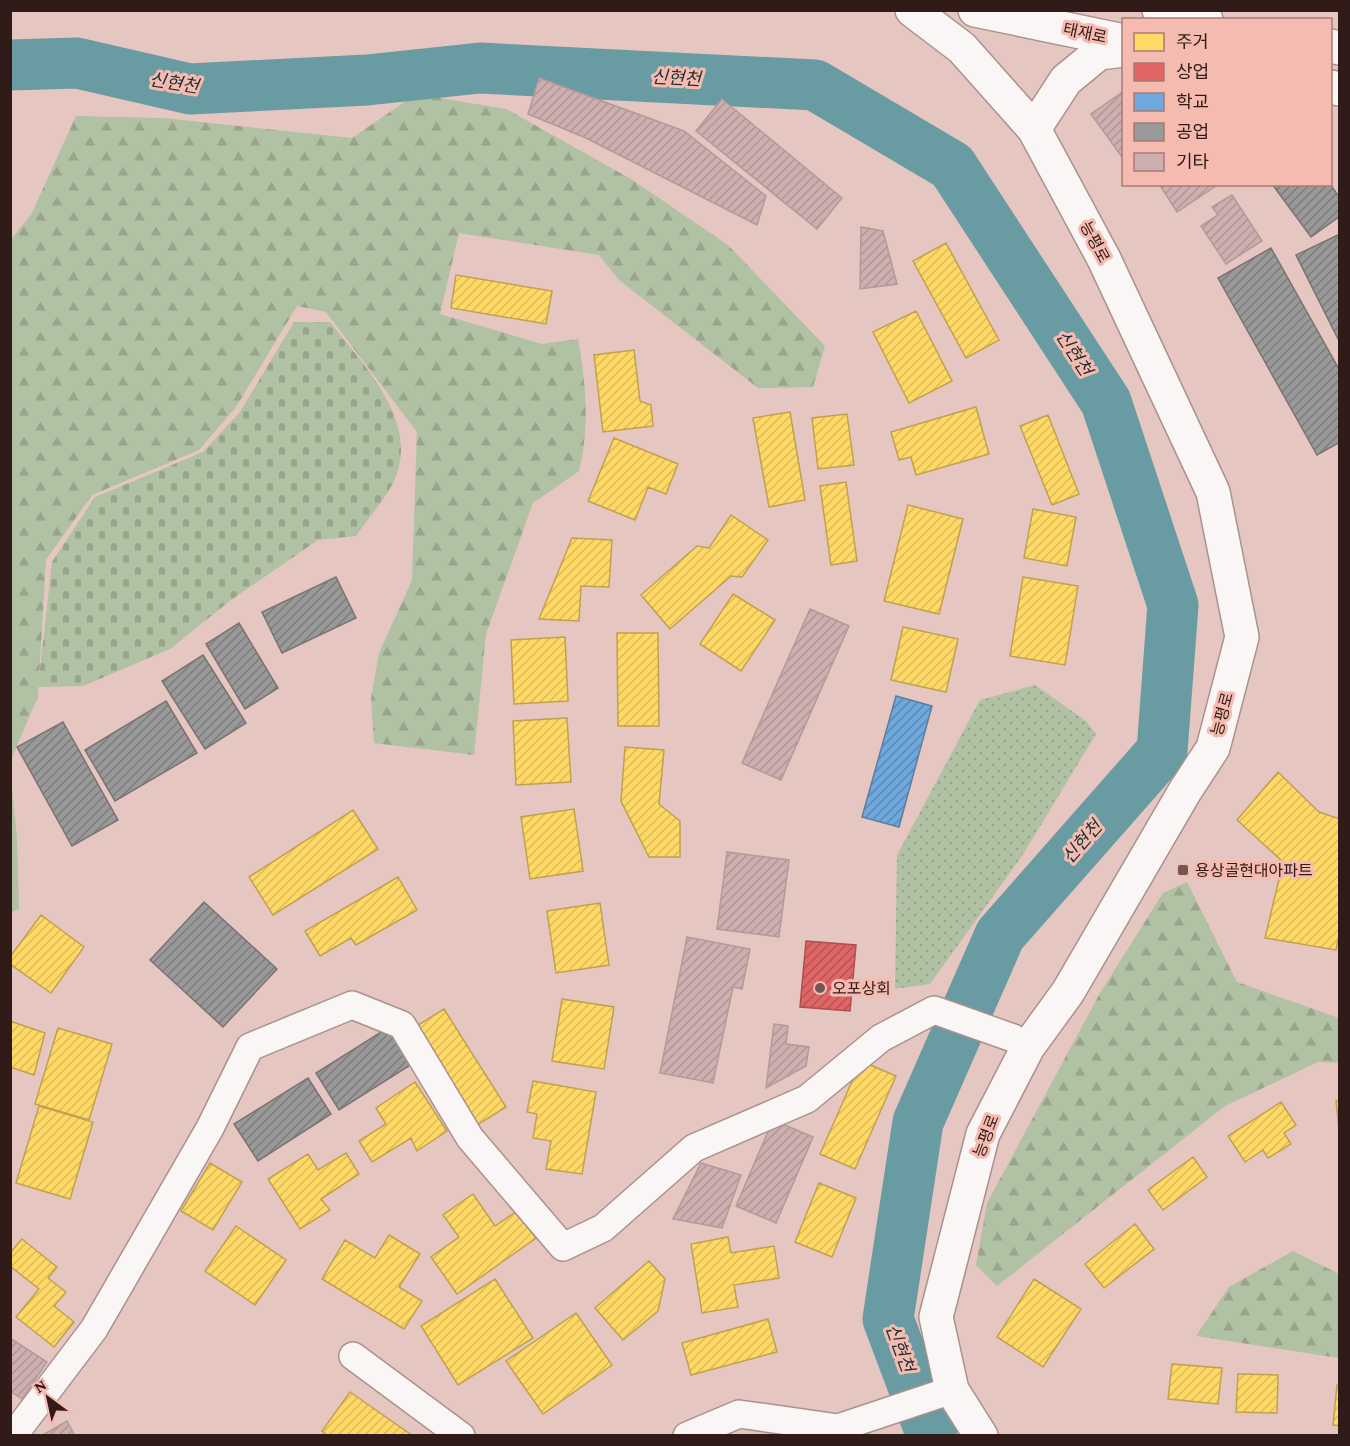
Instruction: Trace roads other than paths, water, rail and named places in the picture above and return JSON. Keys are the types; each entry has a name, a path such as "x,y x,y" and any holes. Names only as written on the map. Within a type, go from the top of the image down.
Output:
{"main road":[{"name":"능평로","path":"912,10 962,48 1034,129 1104,259 1213,492 1242,637 1213,748 1185,791 1068,992 1020,1042 983,1134 936,1317 951,1391 981,1436"},
{"name":"태재로","path":"975,10 1122,41"},
{"path":"1159,10 1197,18"},
{"path":"1034,129 1065,80 1099,53 1122,51"}],"street":[{"path":"13,1436 94,1329 210,1128 250,1047 352,1005 402,1025 470,1137 563,1247 603,1228 694,1148 807,1099 881,1038 934,1010 1020,1042"},
{"path":"353,1356 461,1436"},
{"path":"687,1436 739,1414 838,1428 951,1391"}],"waterway":[{"name":"신현천","path":"10,65 77,63 190,89 367,80 480,68 815,85 952,166 1106,402 1173,605 1162,751 1000,935 918,1122 888,1319 932,1436"}],"place":[{"name":"용상골현대아파트","path":"1183,870"},
{"name":"오포상회","path":"820,988"}]}
